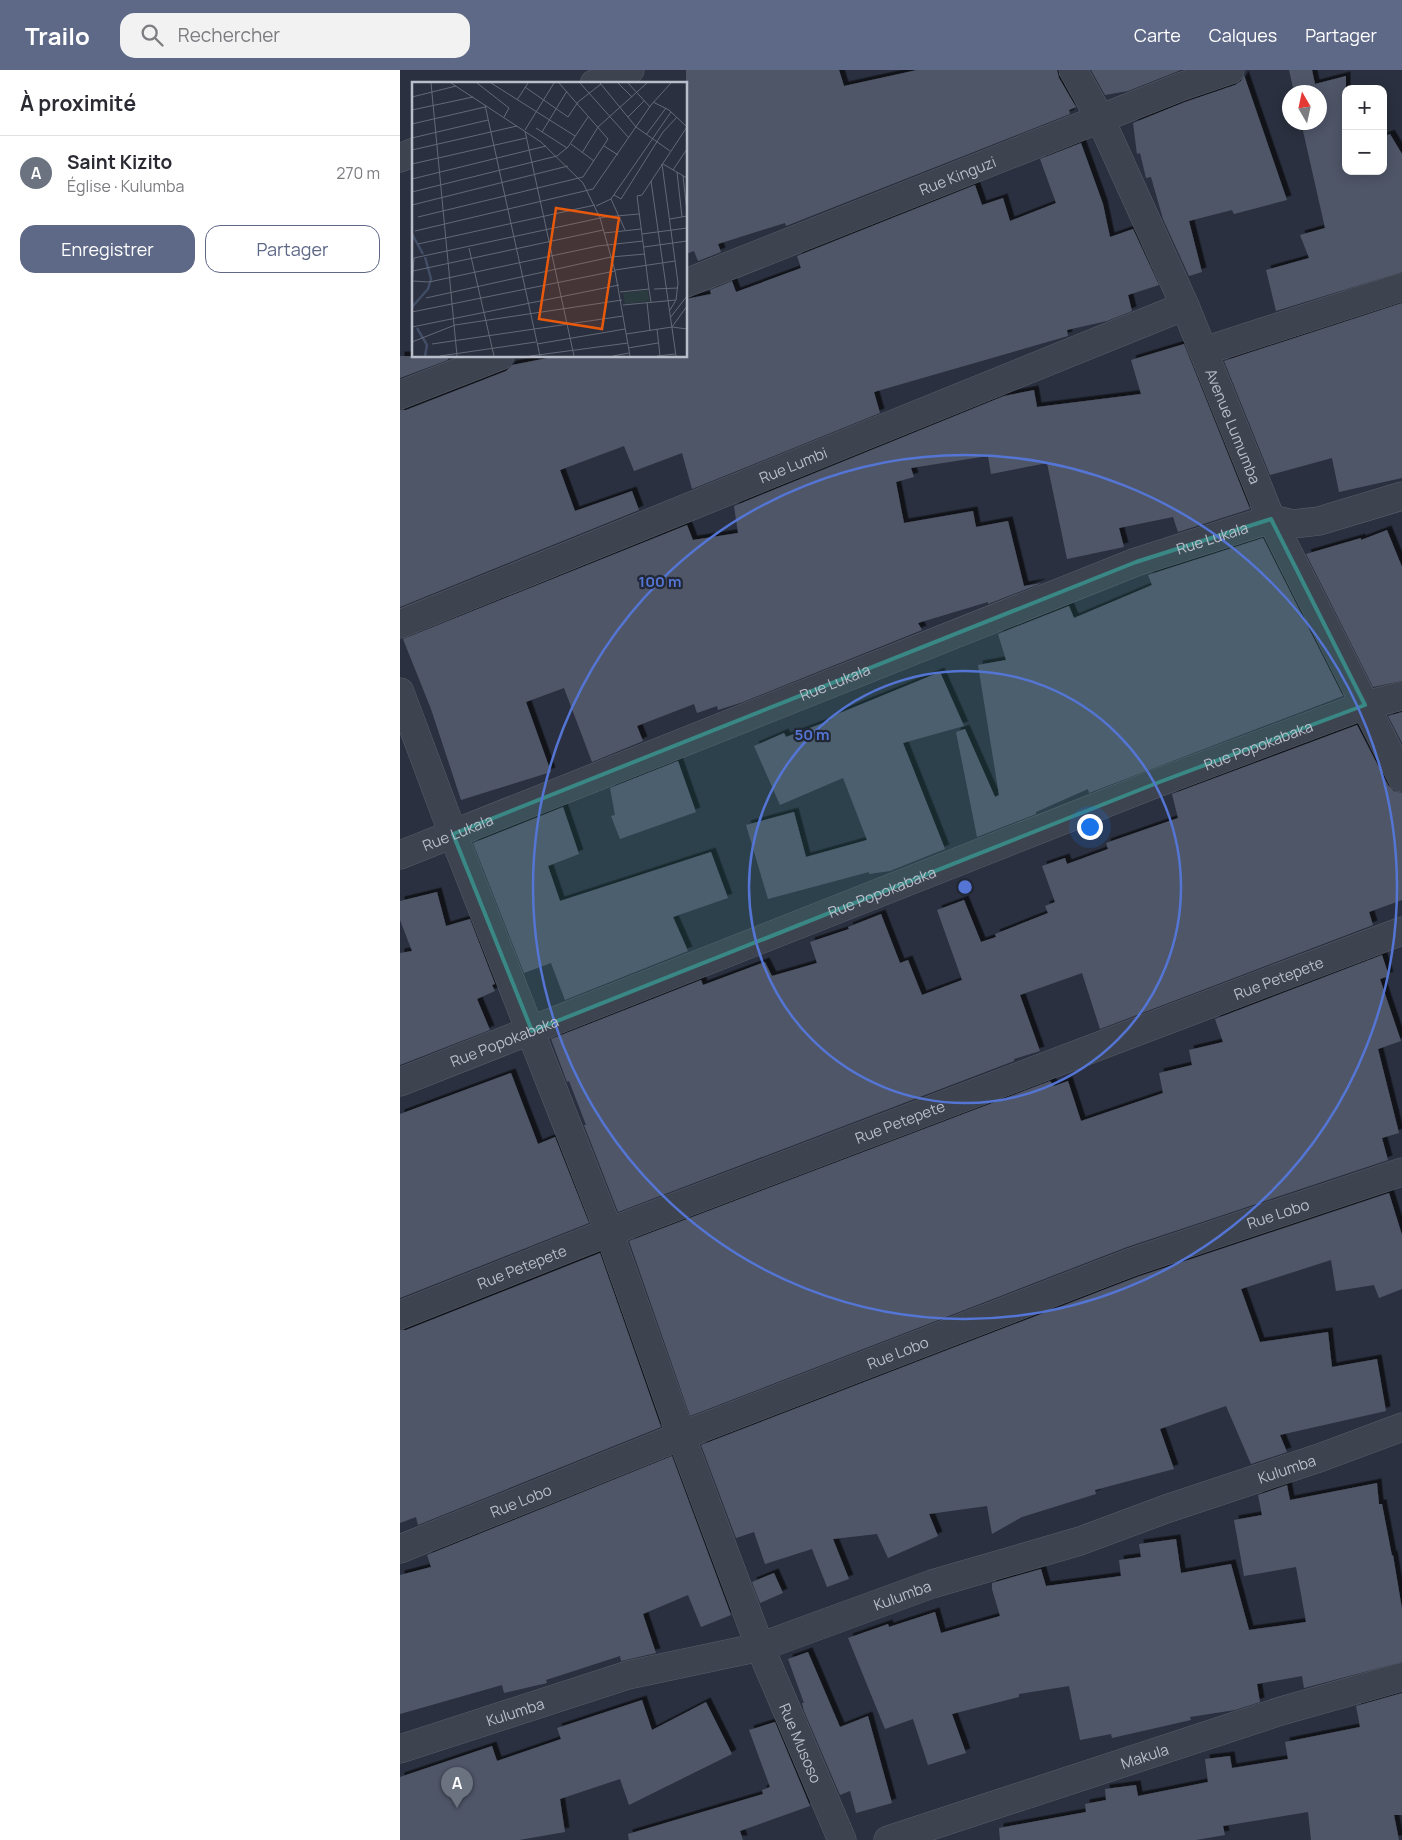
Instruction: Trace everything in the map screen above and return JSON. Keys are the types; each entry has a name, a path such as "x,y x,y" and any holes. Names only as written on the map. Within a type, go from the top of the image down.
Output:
{"street":[{"path":"599,82 630,70"},
{"name":"Avenue Lumumba","path":"1073,70 1100,118 1185,306 1271,519 1402,778"},
{"name":"Rue Kinguzi","path":"688,282 1180,86 1230,70"},
{"path":"400,158 412,153"},
{"path":"1204,351 1402,287"},
{"name":"Rue Lumbi","path":"400,624 1185,306"},
{"path":"400,395 495,358"},
{"path":"1271,519 1293,524 1320,521 1402,496"},
{"name":"Rue Lukala","path":"400,855 1136,562 1271,519"},
{"name":"Rue Musoso","path":"400,692 453,834 532,1031 609,1232 681,1436 760,1647 842,1840"},
{"name":"Rue Popokabaka","path":"400,1082 1156,783 1365,705 1402,696"},
{"name":"Rue Petepete","path":"400,1315 609,1232 1402,931"},
{"name":"Rue Lobo","path":"400,1549 681,1436 1132,1262 1402,1172"},
{"name":"Kulumba","path":"400,1749 628,1674 760,1647 932,1584 1080,1542 1166,1509 1319,1458 1402,1427"},
{"name":"Makula","path":"888,1840 1281,1712 1402,1677"}],"highlighted area":[{"path":"1271,519 1365,705 1157,783 532,1031 453,834 1136,562"}],"building":[{"path":"686,70 839,70 844,86 917,70 1057,70 1059,78 1076,107 1069,110 1070,114 786,226 785,223 718,244 721,252 698,261 694,251 688,253 688,82 686,82"},
{"path":"1091,70 1181,70 1128,91 1105,95"},
{"path":"1289,70 1312,70 1315,84 1346,76 1346,85 1342,85 1342,175 1387,175 1387,135 1390,134 1402,154 1402,272 1276,311 1266,270 1309,258 1300,235 1325,228 1303,130 1327,130 1327,85 1292,85"},
{"path":"1244,75 1287,200 1234,214 1232,210 1189,221 1202,272 1189,276 1163,219 1151,177 1146,178 1140,153 1137,154 1133,123 1185,102 1235,85 1241,81"},
{"path":"1081,143 1103,204 1110,237 1133,229 1159,285 1128,295 1132,311 1107,321 1067,330 1068,336 874,392 880,413 692,489 682,453 634,471 624,446 560,470 575,511 632,491 639,510 400,607 400,410 406,410 506,371 512,365 548,358 688,358 688,299 711,294 710,290 732,281 736,292 801,268 797,256 975,185 982,205 1003,198 1010,221 1056,203 1040,159"},
{"path":"1402,303 1402,478 1339,492 1332,458 1270,475 1224,361"},
{"path":"1184,344 1250,509 1178,532 1173,517 1119,528 1124,547 1067,559 1047,463 991,474 988,456 911,468 914,477 896,482 904,523 973,511 976,527 1008,521 1024,586 1042,583 988,604 988,602 918,623 922,630 743,702 718,710 717,706 697,713 694,704 637,726 643,741 592,762 564,688 526,702 551,772 461,800 431,709 403,639 687,525 693,540 738,533 734,506 1004,396 1034,390 1037,407 1141,394 1131,360"},
{"path":"400,356 448,358 448,360 400,378"},
{"path":"1387,530 1402,567 1402,681 1373,687 1306,554 1361,538 1361,540"},
{"path":"1263,538 1343,696 1089,793 1088,789 1036,812 1036,814 977,837 956,732 965,729 995,797 999,795 978,665 1006,660 998,634 1069,606 1074,618 1152,585 1148,575"},
{"path":"940,672 964,726 903,743 945,849 890,871 869,874 869,872 768,899 746,825 794,812 806,857 867,840 843,778 780,805 754,746 784,733 786,737 831,720 830,717"},
{"path":"1402,712 1402,743 1388,716"},
{"path":"1357,725 1388,785 1394,791 1402,793 1402,900 1369,912 1373,925 1100,1029 1082,973 1020,995 1040,1051 1014,1059 1014,1061 618,1212 569,1081 567,1082 551,1039 701,980 703,985 765,962 772,976 817,963 810,942 849,929 848,927 881,914 900,963 908,960 922,995 962,980 937,910 964,900 981,942 996,937 995,934 1048,913 1045,906 1055,902 1042,866 1065,858 1067,864 1108,849 1106,843 1178,818 1172,794"},
{"path":"678,761 696,812 620,839 611,816 615,815 610,788"},
{"path":"563,807 579,854 548,866 560,901 711,852 728,898 673,917 688,951 565,1000 551,963 524,973 473,843"},
{"path":"437,892 446,926 470,919 495,984 492,985 495,991 477,999 490,1030 400,1065 400,953 412,951 400,920 400,901"},
{"path":"1382,955 1389,976 1380,979 1401,1041 1378,1049 1399,1133 1382,1138 1388,1160 1127,1247 690,1416 629,1241 1050,1081 1054,1086 1068,1081 1081,1121 1163,1093 1159,1073 1192,1065 1189,1050 1223,1042 1215,1019"},
{"path":"511,1073 538,1144 555,1137 589,1223 400,1298 400,1114"},
{"path":"1389,1193 1402,1235 1402,1289 1379,1298 1374,1285 1336,1291 1331,1260 1241,1289 1260,1342 1328,1332 1332,1367 1377,1359 1386,1411 1280,1435 1287,1452 1251,1464 1226,1406 1160,1429 1174,1469 1095,1490 1096,1494 1022,1517 992,1534 987,1506 929,1514 938,1536 888,1558 877,1534 833,1539 849,1579 827,1587 812,1549 765,1564 754,1532 736,1538 701,1445 1137,1277"},
{"path":"600,1253 661,1427 418,1525 416,1517 400,1523 400,1330 406,1330"},
{"path":"672,1456 731,1615 701,1627 688,1595 643,1614 656,1653 621,1661 620,1656 546,1680 547,1683 504,1693 502,1685 400,1714 400,1575 431,1567 427,1555"},
{"path":"1377,1483 1379,1504 1382,1504 1402,1609 1402,1662 1304,1688 1302,1676 1257,1684 1260,1702 1235,1710 1190,1717 1191,1720 1112,1738 1111,1734 1080,1740 1069,1686 1019,1694 1019,1697 952,1714 966,1753 928,1765 913,1719 885,1729 848,1638 888,1624 889,1627 935,1612 941,1633 1000,1616 992,1583 1041,1569 1046,1586 1121,1576 1119,1560 1141,1557 1139,1544 1176,1539 1181,1573 1231,1564 1249,1630 1306,1622 1296,1567 1244,1576 1234,1520 1262,1515 1258,1495 1287,1485 1290,1500"},
{"path":"774,1573 783,1593 760,1603 752,1582"},
{"path":"808,1652 840,1727 868,1716 892,1803 856,1813 850,1791 840,1795 804,1711 802,1703 804,1703 788,1659"},
{"path":"1402,1693 1402,1815 1394,1815 1399,1840 1311,1840 1308,1812 1223,1826 1225,1835 1196,1840 1000,1840 999,1828 1086,1812 1085,1804 1106,1800 1105,1789 1136,1785 1138,1796 1208,1782 1205,1759 1230,1756 1232,1768 1288,1759 1285,1742 1360,1727 1356,1706"},
{"path":"642,1700 652,1730 706,1702 732,1754 629,1805 620,1779 560,1799 565,1832 519,1840 400,1840 400,1777 492,1746 497,1761 561,1739 557,1728"},
{"path":"775,1722 810,1806 740,1831 743,1840 629,1840 628,1834 763,1794 762,1790 770,1787 749,1730"}],"place":[{"name":"Saint Kizito","path":"457,1808"}]}
